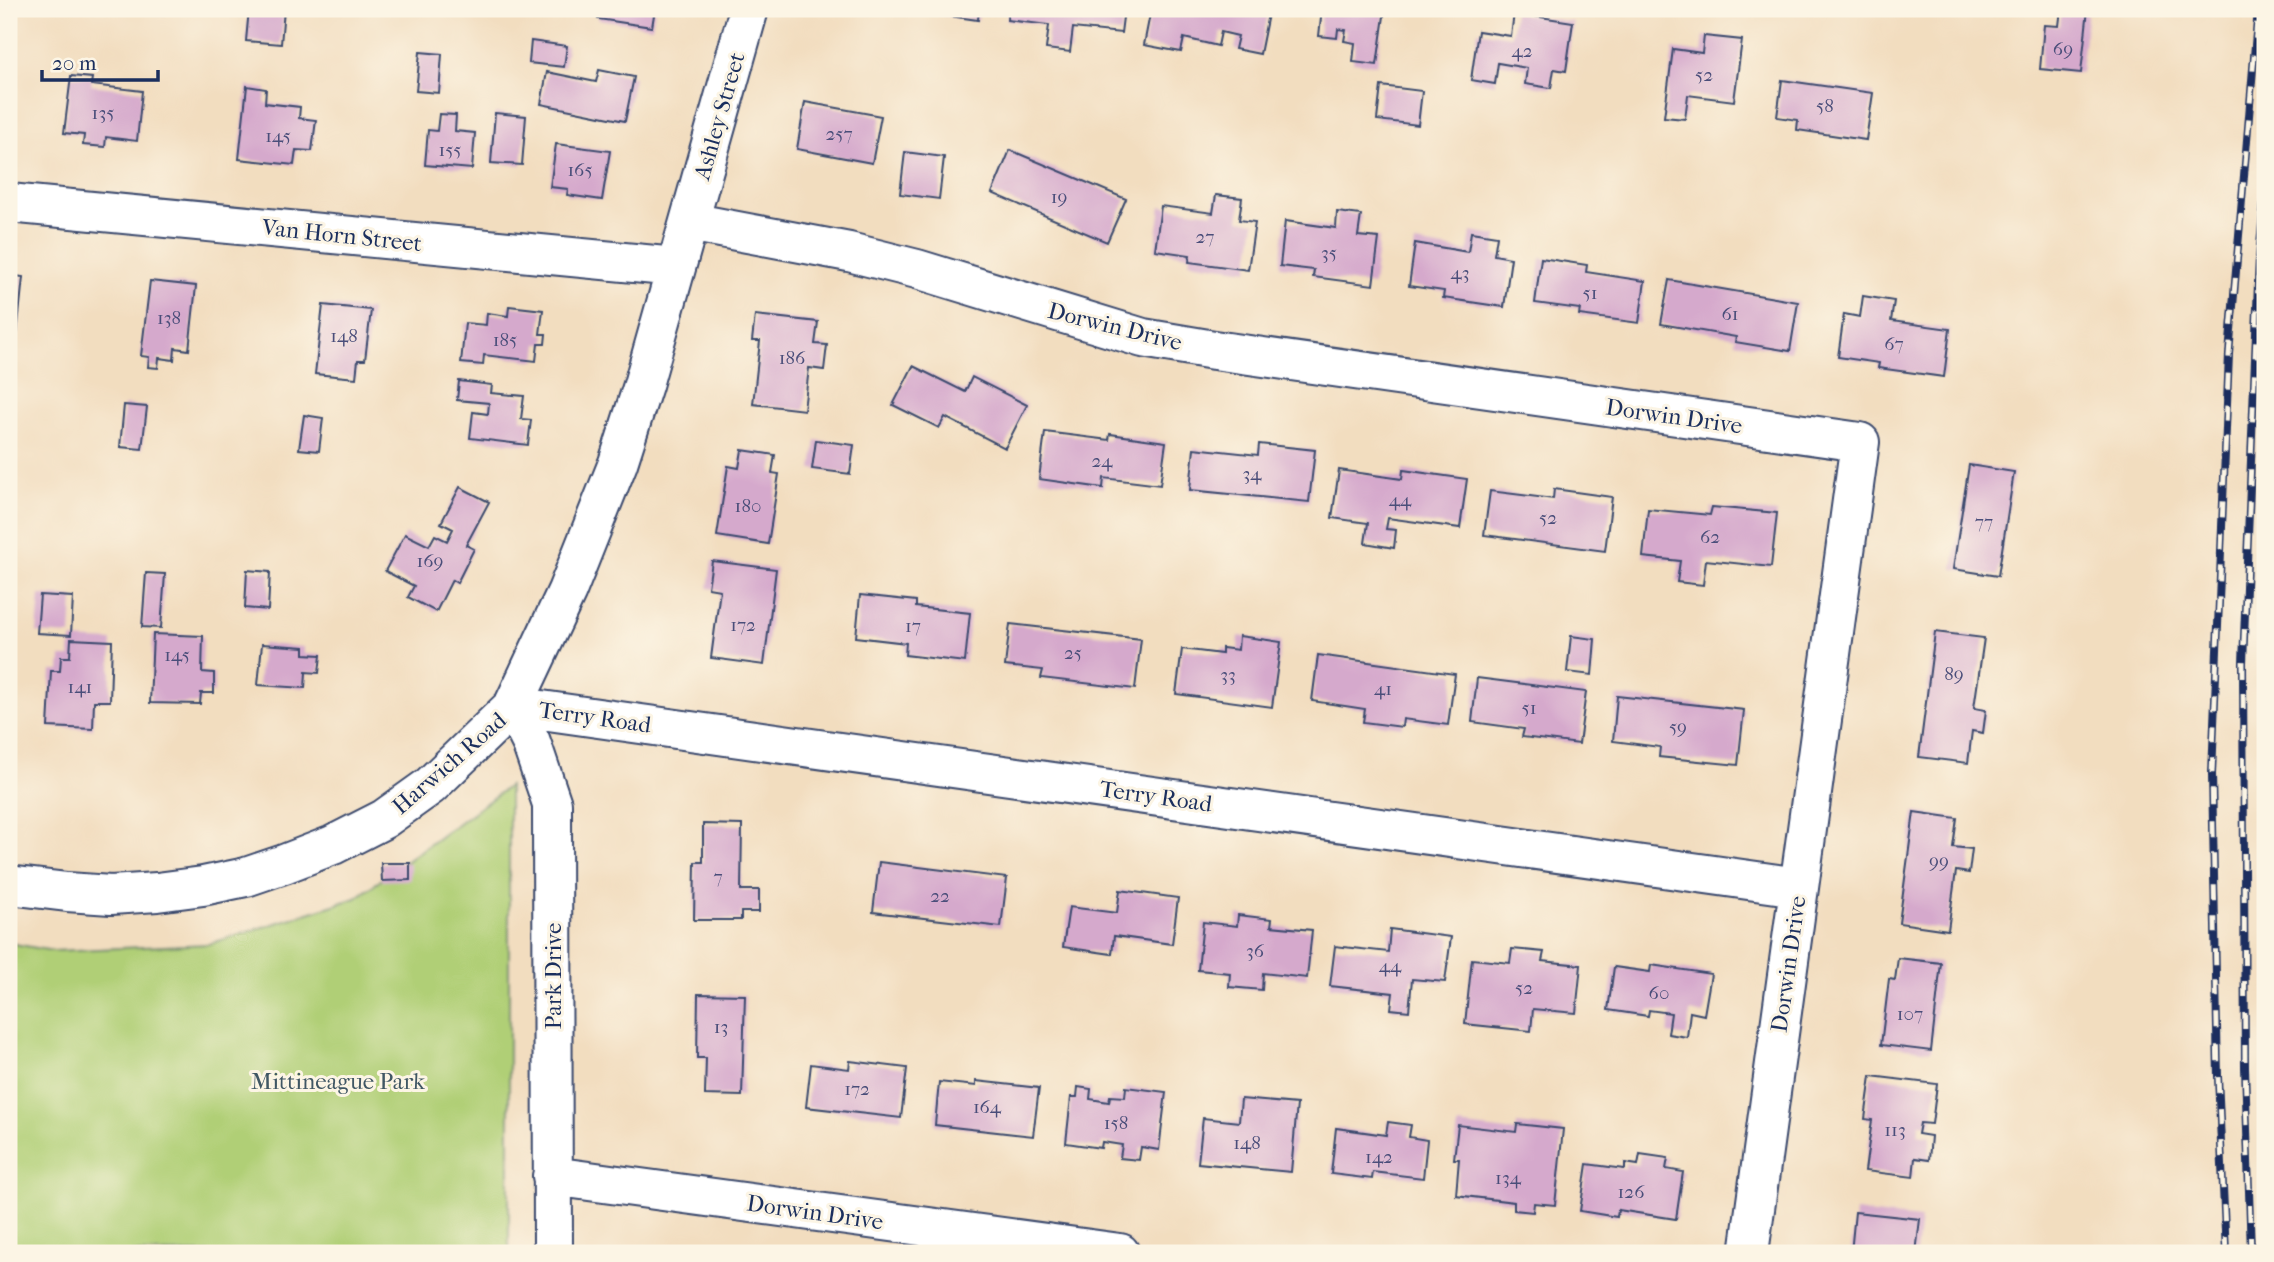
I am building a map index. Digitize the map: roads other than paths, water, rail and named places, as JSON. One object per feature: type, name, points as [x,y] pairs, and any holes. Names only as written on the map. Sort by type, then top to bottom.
[{"type":"street","name":"Ashley Street","points":[[689,222],[749,9]]},
{"type":"street","name":"Van Horn Street","points":[[9,203],[676,267]]},
{"type":"street","name":"Harwich Road","points":[[9,885],[111,895],[157,892],[246,877],[284,864],[333,845],[384,820],[430,786],[513,706],[539,654],[594,527],[643,385],[689,222]]},
{"type":"street","name":"Dorwin Drive","points":[[689,222],[894,263],[1143,338],[1860,442],[1749,1253]]},
{"type":"street","name":"Terry Road","points":[[513,706],[1799,887]]},
{"type":"street","name":"Park Drive","points":[[513,706],[531,742],[552,804],[553,1253]]},
{"type":"street","name":"Dorwin Drive","points":[[552,1176],[1119,1253]]},
{"type":"railway","points":[[2226,1253],[2218,1077],[2212,774],[2229,354],[2258,9]]},
{"type":"railway","points":[[2251,1253],[2245,1067],[2243,663],[2259,258],[2265,188]]},
{"type":"park label","name":"Mittineague Park","points":[[338,1081]]}]
